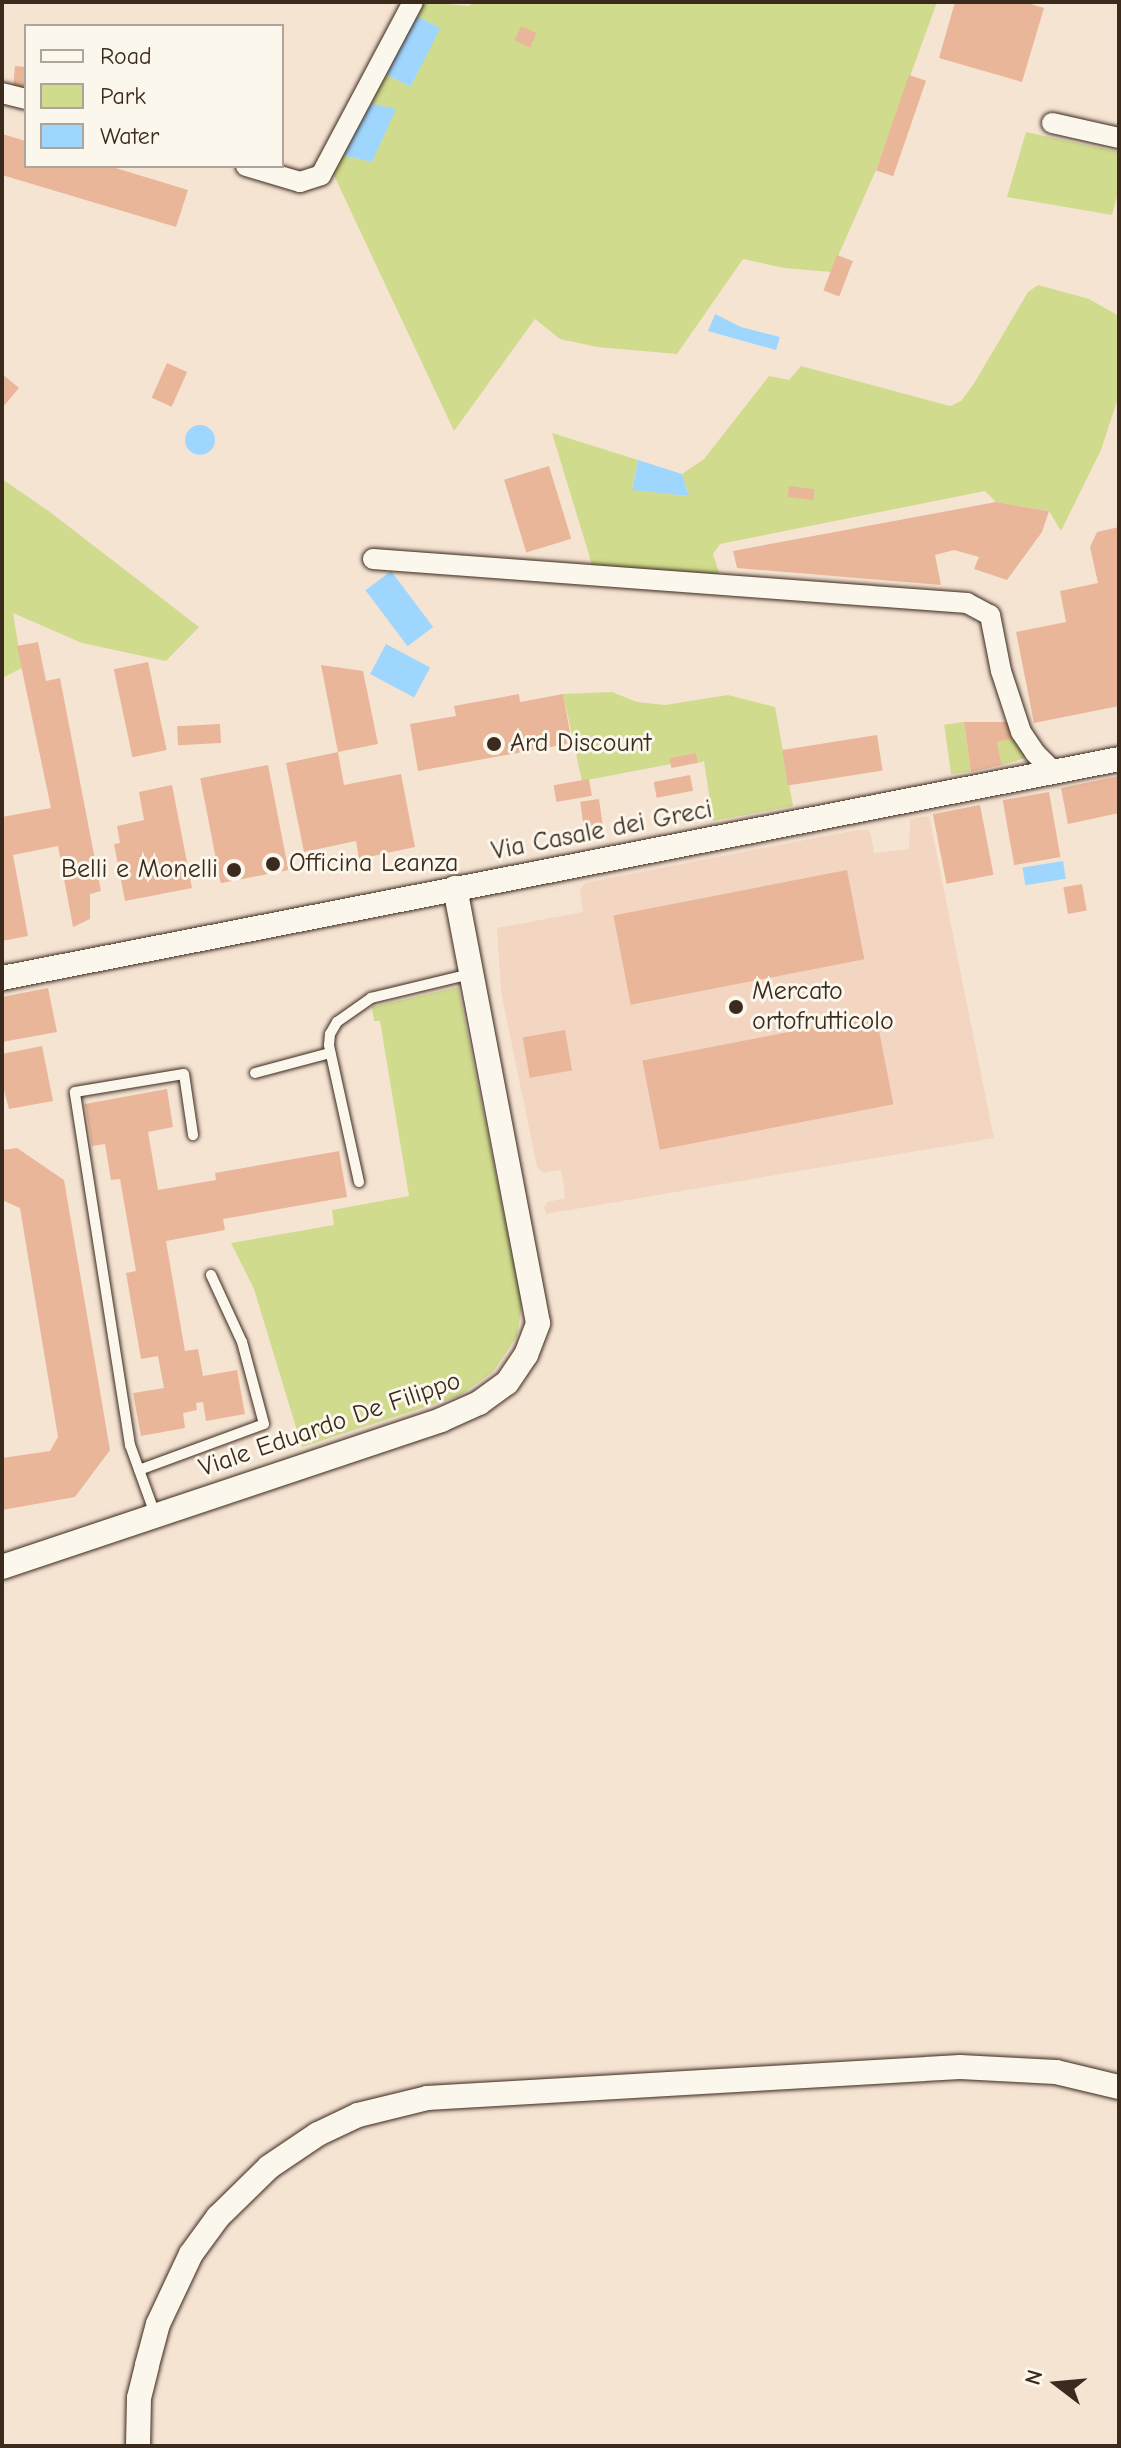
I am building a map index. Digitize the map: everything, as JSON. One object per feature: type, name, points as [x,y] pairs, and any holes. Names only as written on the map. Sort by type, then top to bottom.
[{"type":"street","points":[[253,168],[300,182],[321,175],[413,2]]},
{"type":"street","points":[[2,93],[24,98]]},
{"type":"street","points":[[1052,123],[1119,138]]},
{"type":"street","points":[[373,559],[967,603],[990,615],[1001,671],[1021,732],[1035,753],[1054,772]]},
{"type":"street","name":"Via Casale dei Greci","points":[[2,978],[1119,759]]},
{"type":"street","name":"Viale Eduardo De Filippo","points":[[2,1567],[454,1414],[479,1403],[507,1383],[526,1355],[538,1323],[455,888]]},
{"type":"street","points":[[138,2446],[139,2398],[147,2365],[163,2311],[191,2254],[218,2217],[269,2167],[318,2134],[358,2115],[427,2098],[960,2067],[1056,2072],[1119,2087]]},
{"type":"lane","points":[[359,1182],[330,1053],[330,1034],[337,1022],[354,1006],[371,998],[471,973]]},
{"type":"lane","points":[[255,1073],[330,1053]]},
{"type":"lane","points":[[155,1516],[130,1445],[75,1092],[184,1074],[193,1135]]},
{"type":"lane","points":[[139,1470],[264,1424],[242,1342],[211,1275]]},
{"type":"shaded area","name":"Mercato ortofrutticolo","points":[[929,816],[994,1138],[546,1214],[544,1207],[548,1202],[565,1198],[564,1186],[561,1170],[544,1173],[537,1167],[501,992],[497,928],[583,912],[580,890],[585,883],[857,830],[868,830],[874,853],[909,849],[910,819]]},
{"type":"green space","points":[[424,2],[469,6],[474,2],[937,2],[876,170],[831,272],[784,268],[743,259],[677,354],[597,347],[560,339],[535,319],[454,431],[332,171],[341,155],[373,162],[365,102],[380,71],[409,86],[440,28],[411,13]]},
{"type":"green space","points":[[1026,132],[1119,152],[1119,189],[1112,215],[1007,197]]},
{"type":"green space","points":[[1038,285],[1089,299],[1119,316],[1119,395],[1101,450],[1061,531],[1049,511],[996,502],[985,491],[720,544],[713,554],[720,576],[593,568],[552,433],[638,460],[632,489],[689,496],[682,474],[704,459],[769,376],[789,380],[801,366],[950,406],[961,401],[973,385],[1028,292]]},
{"type":"green space","points":[[2,479],[50,512],[199,627],[166,661],[82,643],[13,613],[22,668],[2,678]]},
{"type":"green space","points":[[612,692],[637,702],[665,705],[728,695],[775,707],[793,806],[713,821],[704,761],[698,763],[696,753],[670,759],[671,764],[582,781],[563,694]]},
{"type":"green space","points":[[964,722],[971,772],[951,774],[944,725]]},
{"type":"green space","points":[[1016,738],[1026,751],[1025,758],[1002,765],[997,742]]},
{"type":"green space","points":[[458,987],[522,1304],[517,1336],[493,1372],[459,1396],[302,1447],[254,1289],[231,1243],[334,1225],[332,1210],[409,1196],[380,1021],[374,1021],[372,1007]]},
{"type":"water","points":[[411,13],[440,28],[410,87],[381,72]]},
{"type":"water","points":[[365,102],[396,109],[372,162],[341,155]]},
{"type":"water","points":[[715,314],[741,327],[780,337],[776,350],[708,331]]},
{"type":"water","points":[[200,425],[211,429],[215,440],[211,451],[200,455],[189,451],[185,440],[189,429]]},
{"type":"water","points":[[638,460],[682,474],[689,496],[632,490]]},
{"type":"water","points":[[391,571],[433,627],[408,646],[365,590]]},
{"type":"water","points":[[386,644],[430,667],[414,697],[370,674]]},
{"type":"water","points":[[1063,861],[1066,879],[1025,885],[1023,867]]},
{"type":"building","points":[[955,2],[1024,2],[1044,8],[1022,82],[939,58]]},
{"type":"building","points":[[521,26],[537,33],[530,48],[514,41]]},
{"type":"building","points":[[15,66],[24,67],[24,90],[13,89]]},
{"type":"building","points":[[909,75],[926,81],[893,176],[876,170]]},
{"type":"building","points":[[2,134],[24,140],[24,168],[116,168],[188,190],[176,227],[2,175]]},
{"type":"building","points":[[837,255],[853,261],[839,297],[823,290]]},
{"type":"building","points":[[167,363],[187,372],[172,407],[152,398]]},
{"type":"building","points":[[2,374],[19,388],[2,408]]},
{"type":"building","points":[[549,466],[571,539],[526,552],[504,480]]},
{"type":"building","points":[[789,486],[815,489],[813,500],[788,497]]},
{"type":"building","points":[[996,502],[1049,511],[1042,532],[1007,580],[974,569],[979,557],[954,550],[935,555],[941,585],[737,568],[733,551]]},
{"type":"building","points":[[1119,527],[1119,706],[1034,723],[1016,632],[1066,622],[1060,591],[1098,583],[1090,547],[1097,532]]},
{"type":"building","points":[[38,642],[46,681],[60,678],[101,891],[90,894],[90,919],[73,927],[58,846],[13,855],[28,936],[2,941],[2,817],[51,808],[17,646]]},
{"type":"building","points":[[148,662],[167,750],[132,757],[114,669]]},
{"type":"building","points":[[321,665],[363,671],[378,744],[338,752]]},
{"type":"building","points":[[519,694],[520,702],[563,694],[572,743],[418,771],[410,724],[456,716],[454,706]]},
{"type":"building","points":[[964,722],[1006,722],[1014,728],[1016,738],[997,742],[1002,765],[971,772]]},
{"type":"building","points":[[220,724],[221,743],[178,745],[177,726]]},
{"type":"building","points":[[877,735],[883,771],[788,786],[782,750]]},
{"type":"building","points":[[338,752],[344,785],[401,774],[415,847],[359,859],[356,841],[304,852],[286,763]]},
{"type":"building","points":[[696,753],[698,763],[671,768],[669,758]]},
{"type":"building","points":[[268,765],[288,870],[221,883],[200,778]]},
{"type":"building","points":[[690,775],[693,791],[657,798],[654,782]]},
{"type":"building","points":[[1119,776],[1119,813],[1068,824],[1061,788]]},
{"type":"building","points":[[589,779],[592,796],[556,802],[554,785]]},
{"type":"building","points":[[172,785],[192,888],[125,901],[114,844],[120,843],[117,826],[144,820],[139,792]]},
{"type":"building","points":[[1049,792],[1060,857],[1014,865],[1003,800]]},
{"type":"building","points":[[599,799],[603,828],[584,830],[580,802]]},
{"type":"building","points":[[980,805],[994,875],[946,884],[933,814]]},
{"type":"building","points":[[847,870],[864,959],[631,1005],[613,915]]},
{"type":"building","points":[[1082,884],[1087,911],[1068,914],[1063,887]]},
{"type":"building","points":[[48,988],[57,1032],[2,1042],[2,997]]},
{"type":"building","points":[[876,1015],[893,1104],[660,1150],[642,1060]]},
{"type":"building","points":[[565,1030],[572,1070],[530,1078],[523,1037]]},
{"type":"building","points":[[42,1046],[53,1101],[9,1109],[2,1083],[2,1054]]},
{"type":"building","points":[[167,1089],[173,1127],[148,1132],[158,1190],[216,1180],[215,1173],[339,1151],[347,1197],[223,1219],[225,1230],[166,1241],[185,1351],[198,1349],[203,1376],[237,1370],[245,1414],[206,1421],[203,1402],[196,1403],[197,1410],[183,1413],[185,1428],[141,1436],[133,1393],[164,1388],[158,1356],[141,1359],[126,1273],[136,1271],[120,1179],[111,1180],[105,1144],[92,1146],[85,1104]]},
{"type":"building","points":[[17,1148],[64,1180],[110,1450],[75,1497],[2,1510],[2,1458],[50,1451],[58,1437],[20,1208],[2,1200],[2,1150]]},
{"type":"place","name":"Ard Discount","points":[[494,744]]},
{"type":"place","name":"Officina Leanza","points":[[273,864]]},
{"type":"place","name":"Belli e Monelli","points":[[234,870]]},
{"type":"place","name":"Mercato ortofrutticolo","points":[[736,1007]]}]
